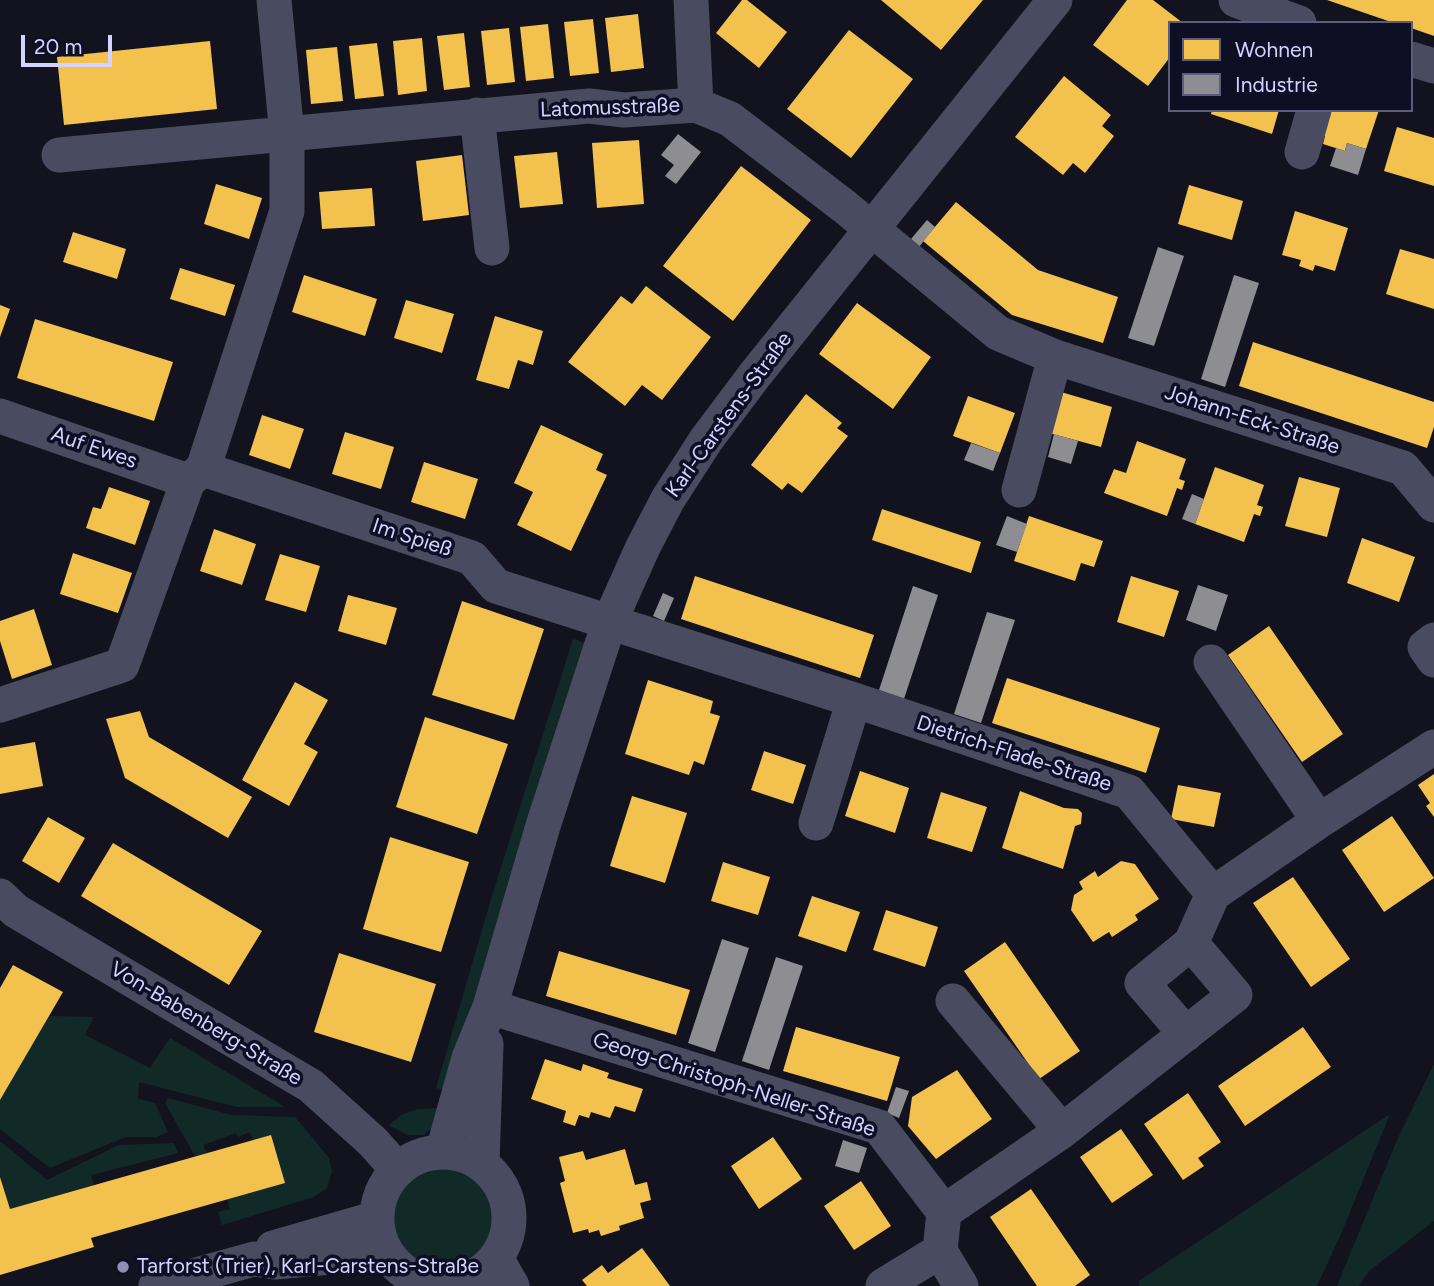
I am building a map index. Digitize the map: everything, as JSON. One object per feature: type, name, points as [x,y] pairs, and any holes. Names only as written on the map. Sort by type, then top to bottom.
[{"type":"street","points":[[0,705],[122,665],[195,475],[287,211],[287,135],[274,0]]},
{"type":"street","points":[[691,0],[696,104]]},
{"type":"street","name":"Karl-Carstens-Straße","points":[[443,1151],[469,1058],[488,1012],[543,825],[609,623],[668,499],[706,440],[754,376],[1055,0]]},
{"type":"street","points":[[1236,0],[1294,21]]},
{"type":"street","points":[[1413,60],[1434,66]]},
{"type":"street","name":"Latomusstraße","points":[[59,155],[589,106],[624,110],[696,104],[730,118],[870,229]]},
{"type":"street","points":[[1302,152],[1313,112]]},
{"type":"street","points":[[477,116],[492,248]]},
{"type":"street","name":"Johann-Eck-Straße","points":[[870,229],[998,333],[1055,357],[1403,468],[1434,505]]},
{"type":"street","points":[[1019,490],[1055,357]]},
{"type":"street","name":"Auf Ewes","points":[[0,416],[195,475]]},
{"type":"street","name":"Im Spieß","points":[[195,475],[472,558],[496,586],[609,623]]},
{"type":"street","name":"Dietrich-Flade-Straße","points":[[609,623],[854,700],[1129,792],[1213,894]]},
{"type":"street","points":[[1434,640],[1425,647],[1434,660]]},
{"type":"street","points":[[1211,662],[1319,821]]},
{"type":"street","points":[[816,823],[854,700]]},
{"type":"street","points":[[1186,1034],[1142,983],[1191,943],[1213,894],[1434,747]]},
{"type":"street","name":"Von-Babenberg-Straße","points":[[0,896],[26,917],[310,1086],[373,1142],[398,1170]]},
{"type":"street","points":[[961,1286],[940,1251],[944,1212],[1062,1131],[1235,995],[1191,943]]},
{"type":"street","points":[[953,1001],[1062,1131]]},
{"type":"street","name":"Karl-Carstens-Straße","points":[[482,1164],[488,1012]]},
{"type":"street","name":"Georg-Christoph-Neller-Straße","points":[[488,1012],[880,1127],[944,1212]]},
{"type":"street","points":[[443,1151],[460,1154],[482,1164],[491,1172],[504,1192],[509,1215],[504,1272],[482,1271],[467,1283],[435,1284],[407,1273],[386,1252],[377,1219],[386,1185],[398,1170],[414,1159],[443,1151]]},
{"type":"street","points":[[156,1286],[254,1259],[274,1247],[377,1219]]},
{"type":"street","points":[[883,1286],[940,1251]]},
{"type":"street","points":[[254,1259],[275,1262],[386,1252]]},
{"type":"green space","points":[[573,639],[585,643],[449,1091],[436,1088],[491,899]]},
{"type":"green space","points":[[49,1016],[94,1017],[85,1035],[150,1068],[170,1038],[285,1107],[237,1107],[139,1082],[138,1099],[155,1103],[168,1132],[157,1137],[126,1137],[50,1168],[0,1129],[0,1100]]},
{"type":"green space","points":[[1434,1064],[1434,1221],[1369,1271],[1359,1286],[1337,1286],[1397,1140]]},
{"type":"green space","points":[[168,1098],[231,1115],[295,1117],[329,1158],[332,1171],[327,1188],[314,1197],[222,1225],[218,1212],[230,1209],[227,1199],[253,1140],[250,1132],[238,1137],[236,1133],[203,1145],[207,1153],[195,1156],[165,1103]]},
{"type":"green space","points":[[438,1108],[431,1129],[423,1135],[407,1135],[389,1125],[401,1115],[417,1109]]},
{"type":"green space","points":[[1390,1114],[1317,1286],[1139,1286],[1139,1281]]},
{"type":"green space","points":[[0,1141],[47,1180],[119,1145],[174,1143],[178,1153],[91,1175],[94,1185],[10,1209],[0,1174]]},
{"type":"green space","points":[[445,1167],[464,1171],[481,1182],[492,1199],[496,1218],[492,1237],[481,1254],[464,1265],[445,1269],[426,1265],[409,1254],[398,1237],[394,1218],[398,1199],[409,1182],[426,1171]]},
{"type":"building: Wohnen","points":[[742,0],[747,0],[787,32],[759,68],[716,33]]},
{"type":"building: Wohnen","points":[[881,0],[983,0],[941,50]]},
{"type":"building: Wohnen","points":[[1127,0],[1153,0],[1180,21],[1168,21],[1168,60],[1148,86],[1093,45]]},
{"type":"building: Wohnen","points":[[1327,0],[1434,0],[1434,36],[1413,29],[1413,21],[1388,21]]},
{"type":"building: Wohnen","points":[[638,14],[644,68],[611,72],[605,18]]},
{"type":"building: Wohnen","points":[[593,19],[599,73],[570,76],[564,22]]},
{"type":"building: Wohnen","points":[[548,24],[554,78],[526,81],[520,27]]},
{"type":"building: Wohnen","points":[[509,28],[515,82],[487,85],[481,31]]},
{"type":"building: Wohnen","points":[[849,30],[913,79],[851,158],[787,109]]},
{"type":"building: Wohnen","points":[[464,33],[470,87],[444,90],[437,36]]},
{"type":"building: Wohnen","points":[[422,38],[427,91],[398,95],[393,41]]},
{"type":"building: Wohnen","points":[[210,41],[217,109],[64,125],[57,57]]},
{"type":"building: Wohnen","points":[[377,43],[384,96],[355,99],[349,46]]},
{"type":"building: Wohnen","points":[[337,47],[343,101],[311,104],[306,50]]},
{"type":"building: Wohnen","points":[[1064,76],[1111,115],[1102,126],[1114,136],[1085,173],[1073,163],[1063,175],[1015,137]]},
{"type":"building: Wohnen","points":[[1212,112],[1278,112],[1272,134]]},
{"type":"building: Wohnen","points":[[1318,112],[1378,112],[1366,149],[1347,143],[1345,151],[1323,144],[1325,136],[1312,132]]},
{"type":"building: Wohnen","points":[[1397,127],[1434,138],[1434,186],[1384,171]]},
{"type":"building: Wohnen","points":[[639,140],[644,204],[597,208],[592,143]]},
{"type":"building: Wohnen","points":[[557,152],[563,204],[520,208],[514,156]]},
{"type":"building: Wohnen","points":[[462,155],[469,215],[423,221],[416,161]]},
{"type":"building: Wohnen","points":[[741,166],[811,220],[733,321],[663,266]]},
{"type":"building: Wohnen","points":[[216,184],[262,198],[249,239],[204,224]]},
{"type":"building: Wohnen","points":[[1189,185],[1243,201],[1232,240],[1178,224]]},
{"type":"building: Wohnen","points":[[372,188],[375,226],[322,229],[319,192]]},
{"type":"building: Wohnen","points":[[956,202],[1038,270],[1118,297],[1103,343],[1012,315],[923,241]]},
{"type":"building: Wohnen","points":[[1295,211],[1348,228],[1335,271],[1315,265],[1313,271],[1299,266],[1301,260],[1282,255]]},
{"type":"building: Wohnen","points":[[73,232],[126,249],[117,279],[63,262]]},
{"type":"building: Wohnen","points":[[1400,249],[1434,259],[1434,309],[1386,294]]},
{"type":"building: Wohnen","points":[[180,268],[235,285],[225,316],[170,299]]},
{"type":"building: Wohnen","points":[[304,275],[377,299],[365,336],[292,312]]},
{"type":"building: Wohnen","points":[[646,286],[711,337],[662,400],[642,385],[625,406],[568,362],[621,296],[632,304]]},
{"type":"building: Wohnen","points":[[406,300],[454,314],[442,353],[394,338]]},
{"type":"building: Wohnen","points":[[857,303],[931,357],[893,409],[819,354]]},
{"type":"building: Wohnen","points":[[0,305],[10,309],[0,337]]},
{"type":"building: Wohnen","points":[[495,316],[543,331],[533,365],[518,360],[509,389],[476,380]]},
{"type":"building: Wohnen","points":[[35,319],[173,362],[154,421],[17,378]]},
{"type":"building: Wohnen","points":[[1253,342],[1434,402],[1434,427],[1427,448],[1239,386]]},
{"type":"building: Wohnen","points":[[1061,392],[1112,407],[1101,447],[1049,433]]},
{"type":"building: Wohnen","points":[[806,394],[842,423],[837,428],[848,436],[802,493],[788,483],[782,490],[751,465]]},
{"type":"building: Wohnen","points":[[968,396],[1015,413],[1000,453],[953,436]]},
{"type":"building: Wohnen","points":[[262,415],[304,429],[290,469],[249,455]]},
{"type":"building: Wohnen","points":[[541,425],[603,454],[596,470],[607,475],[571,551],[517,525],[533,492],[514,483]]},
{"type":"building: Wohnen","points":[[345,432],[394,447],[381,489],[332,474]]},
{"type":"building: Wohnen","points":[[1137,441],[1186,459],[1179,479],[1185,481],[1182,490],[1177,488],[1167,516],[1104,493],[1114,469],[1126,473]]},
{"type":"building: Wohnen","points":[[424,462],[478,479],[465,519],[411,502]]},
{"type":"building: Wohnen","points":[[1215,467],[1264,485],[1257,505],[1263,507],[1260,516],[1254,514],[1244,542],[1195,524]]},
{"type":"building: Wohnen","points":[[1299,477],[1340,488],[1327,537],[1285,526]]},
{"type":"building: Wohnen","points":[[109,487],[150,501],[135,545],[86,528],[93,507],[101,509]]},
{"type":"building: Wohnen","points":[[882,509],[981,542],[971,573],[872,540]]},
{"type":"building: Wohnen","points":[[1029,516],[1103,541],[1094,567],[1081,563],[1075,581],[1014,561]]},
{"type":"building: Wohnen","points":[[214,529],[256,544],[242,585],[200,571]]},
{"type":"building: Wohnen","points":[[1362,538],[1415,557],[1399,602],[1347,583]]},
{"type":"building: Wohnen","points":[[73,553],[132,573],[118,613],[60,594]]},
{"type":"building: Wohnen","points":[[280,554],[320,566],[306,612],[265,600]]},
{"type":"building: Wohnen","points":[[695,576],[874,635],[860,678],[681,619]]},
{"type":"building: Wohnen","points":[[1131,576],[1179,591],[1164,637],[1117,622]]},
{"type":"building: Wohnen","points":[[348,595],[397,608],[386,645],[338,631]]},
{"type":"building: Wohnen","points":[[462,601],[544,629],[514,720],[432,695]]},
{"type":"building: Wohnen","points":[[34,609],[52,665],[12,679],[0,641],[0,621]]},
{"type":"building: Wohnen","points":[[1269,626],[1343,734],[1302,762],[1228,655]]},
{"type":"building: Wohnen","points":[[1007,678],[1160,728],[1146,773],[992,723]]},
{"type":"building: Wohnen","points":[[648,680],[713,701],[710,713],[720,716],[704,765],[694,761],[689,775],[625,754]]},
{"type":"building: Wohnen","points":[[295,682],[328,700],[304,744],[318,752],[289,806],[242,780]]},
{"type":"building: Wohnen","points":[[140,711],[149,737],[252,797],[228,838],[125,778],[106,719]]},
{"type":"building: Wohnen","points":[[425,717],[508,744],[477,834],[396,807]]},
{"type":"building: Wohnen","points":[[35,742],[43,786],[0,794],[0,748]]},
{"type":"building: Wohnen","points":[[764,751],[806,765],[793,804],[751,790]]},
{"type":"building: Wohnen","points":[[860,771],[909,788],[895,833],[845,816]]},
{"type":"building: Wohnen","points":[[1434,774],[1434,817],[1426,806],[1430,803],[1418,785]]},
{"type":"building: Wohnen","points":[[1178,785],[1221,793],[1214,827],[1171,819]]},
{"type":"building: Wohnen","points":[[1020,791],[1064,808],[1078,809],[1082,813],[1081,824],[1075,826],[1063,869],[1002,848]]},
{"type":"building: Wohnen","points":[[941,792],[987,807],[972,852],[927,838]]},
{"type":"building: Wohnen","points":[[632,796],[687,813],[665,883],[610,866]]},
{"type":"building: Wohnen","points":[[1392,816],[1434,878],[1384,912],[1342,850]]},
{"type":"building: Wohnen","points":[[48,817],[85,838],[59,883],[22,861]]},
{"type":"building: Wohnen","points":[[390,837],[469,862],[441,952],[363,929]]},
{"type":"building: Wohnen","points":[[113,843],[262,931],[229,985],[81,896]]},
{"type":"building: Wohnen","points":[[1121,861],[1135,864],[1159,899],[1135,915],[1138,920],[1112,937],[1109,932],[1093,942],[1071,910],[1074,895],[1083,889],[1079,882],[1095,871],[1098,877]]},
{"type":"building: Wohnen","points":[[723,862],[770,877],[758,915],[711,901]]},
{"type":"building: Wohnen","points":[[1293,877],[1350,959],[1311,987],[1253,903]]},
{"type":"building: Wohnen","points":[[812,896],[860,912],[846,952],[798,936]]},
{"type":"building: Wohnen","points":[[886,910],[938,927],[925,967],[873,950]]},
{"type":"building: Wohnen","points":[[1005,942],[1080,1051],[1039,1079],[964,971]]},
{"type":"building: Wohnen","points":[[559,951],[690,990],[676,1035],[546,996]]},
{"type":"building: Wohnen","points":[[339,953],[436,984],[411,1062],[314,1032]]},
{"type":"building: Wohnen","points":[[13,965],[63,992],[0,1100],[0,988]]},
{"type":"building: Wohnen","points":[[796,1027],[900,1057],[887,1101],[783,1071]]},
{"type":"building: Wohnen","points":[[1303,1027],[1331,1067],[1245,1126],[1218,1086]]},
{"type":"building: Wohnen","points":[[545,1059],[581,1071],[583,1064],[609,1073],[607,1078],[643,1089],[635,1112],[615,1106],[610,1118],[591,1112],[589,1118],[579,1115],[575,1126],[563,1122],[566,1111],[531,1099]]},
{"type":"building: Wohnen","points":[[957,1070],[992,1119],[936,1159],[908,1126],[912,1097]]},
{"type":"building: Wohnen","points":[[1188,1093],[1221,1142],[1198,1158],[1204,1166],[1183,1180],[1144,1124]]},
{"type":"building: Wohnen","points":[[1121,1129],[1153,1175],[1112,1203],[1080,1157]]},
{"type":"building: Wohnen","points":[[271,1135],[285,1183],[91,1238],[94,1247],[0,1275],[0,1177],[10,1209]]},
{"type":"building: Wohnen","points":[[773,1137],[802,1179],[759,1209],[731,1166]]},
{"type":"building: Wohnen","points":[[625,1149],[635,1185],[647,1182],[651,1200],[640,1203],[644,1218],[619,1226],[620,1230],[601,1236],[599,1230],[589,1233],[588,1229],[573,1233],[560,1183],[565,1181],[559,1157],[583,1151],[586,1160]]},
{"type":"building: Wohnen","points":[[861,1181],[891,1226],[854,1250],[824,1206]]},
{"type":"building: Wohnen","points":[[1031,1189],[1090,1275],[1075,1286],[1037,1286],[990,1217]]},
{"type":"building: Wohnen","points":[[642,1248],[670,1286],[587,1286],[582,1280],[602,1265],[608,1273]]},
{"type":"building: Industrie","points":[[678,134],[701,152],[676,184],[665,176],[674,165],[661,155]]},
{"type":"building: Industrie","points":[[1347,143],[1366,149],[1358,175],[1330,166],[1336,148],[1345,151]]},
{"type":"building: Industrie","points":[[927,220],[935,227],[919,247],[911,239]]},
{"type":"building: Industrie","points":[[1158,247],[1184,256],[1154,346],[1128,338]]},
{"type":"building: Industrie","points":[[1234,275],[1259,283],[1225,387],[1201,379]]},
{"type":"building: Industrie","points":[[1054,434],[1078,441],[1071,464],[1048,457]]},
{"type":"building: Industrie","points":[[971,443],[1000,453],[993,471],[964,460]]},
{"type":"building: Industrie","points":[[1192,494],[1204,499],[1195,524],[1182,519]]},
{"type":"building: Industrie","points":[[1007,516],[1027,524],[1017,552],[996,545]]},
{"type":"building: Industrie","points":[[1198,585],[1228,595],[1216,631],[1186,620]]},
{"type":"building: Industrie","points":[[913,586],[938,595],[904,699],[879,690]]},
{"type":"building: Industrie","points":[[663,593],[674,598],[664,621],[653,616]]},
{"type":"building: Industrie","points":[[987,612],[1015,620],[981,723],[954,714]]},
{"type":"building: Industrie","points":[[722,939],[749,948],[715,1052],[688,1043]]},
{"type":"building: Industrie","points":[[776,957],[803,966],[769,1070],[742,1061]]},
{"type":"building: Industrie","points":[[896,1087],[909,1091],[899,1118],[887,1113]]},
{"type":"building: Industrie","points":[[843,1140],[867,1148],[859,1173],[835,1166]]},
{"type":"place","name":"Tarforst (Trier), Karl-Carstens-Straße","points":[[123,1267]]}]
